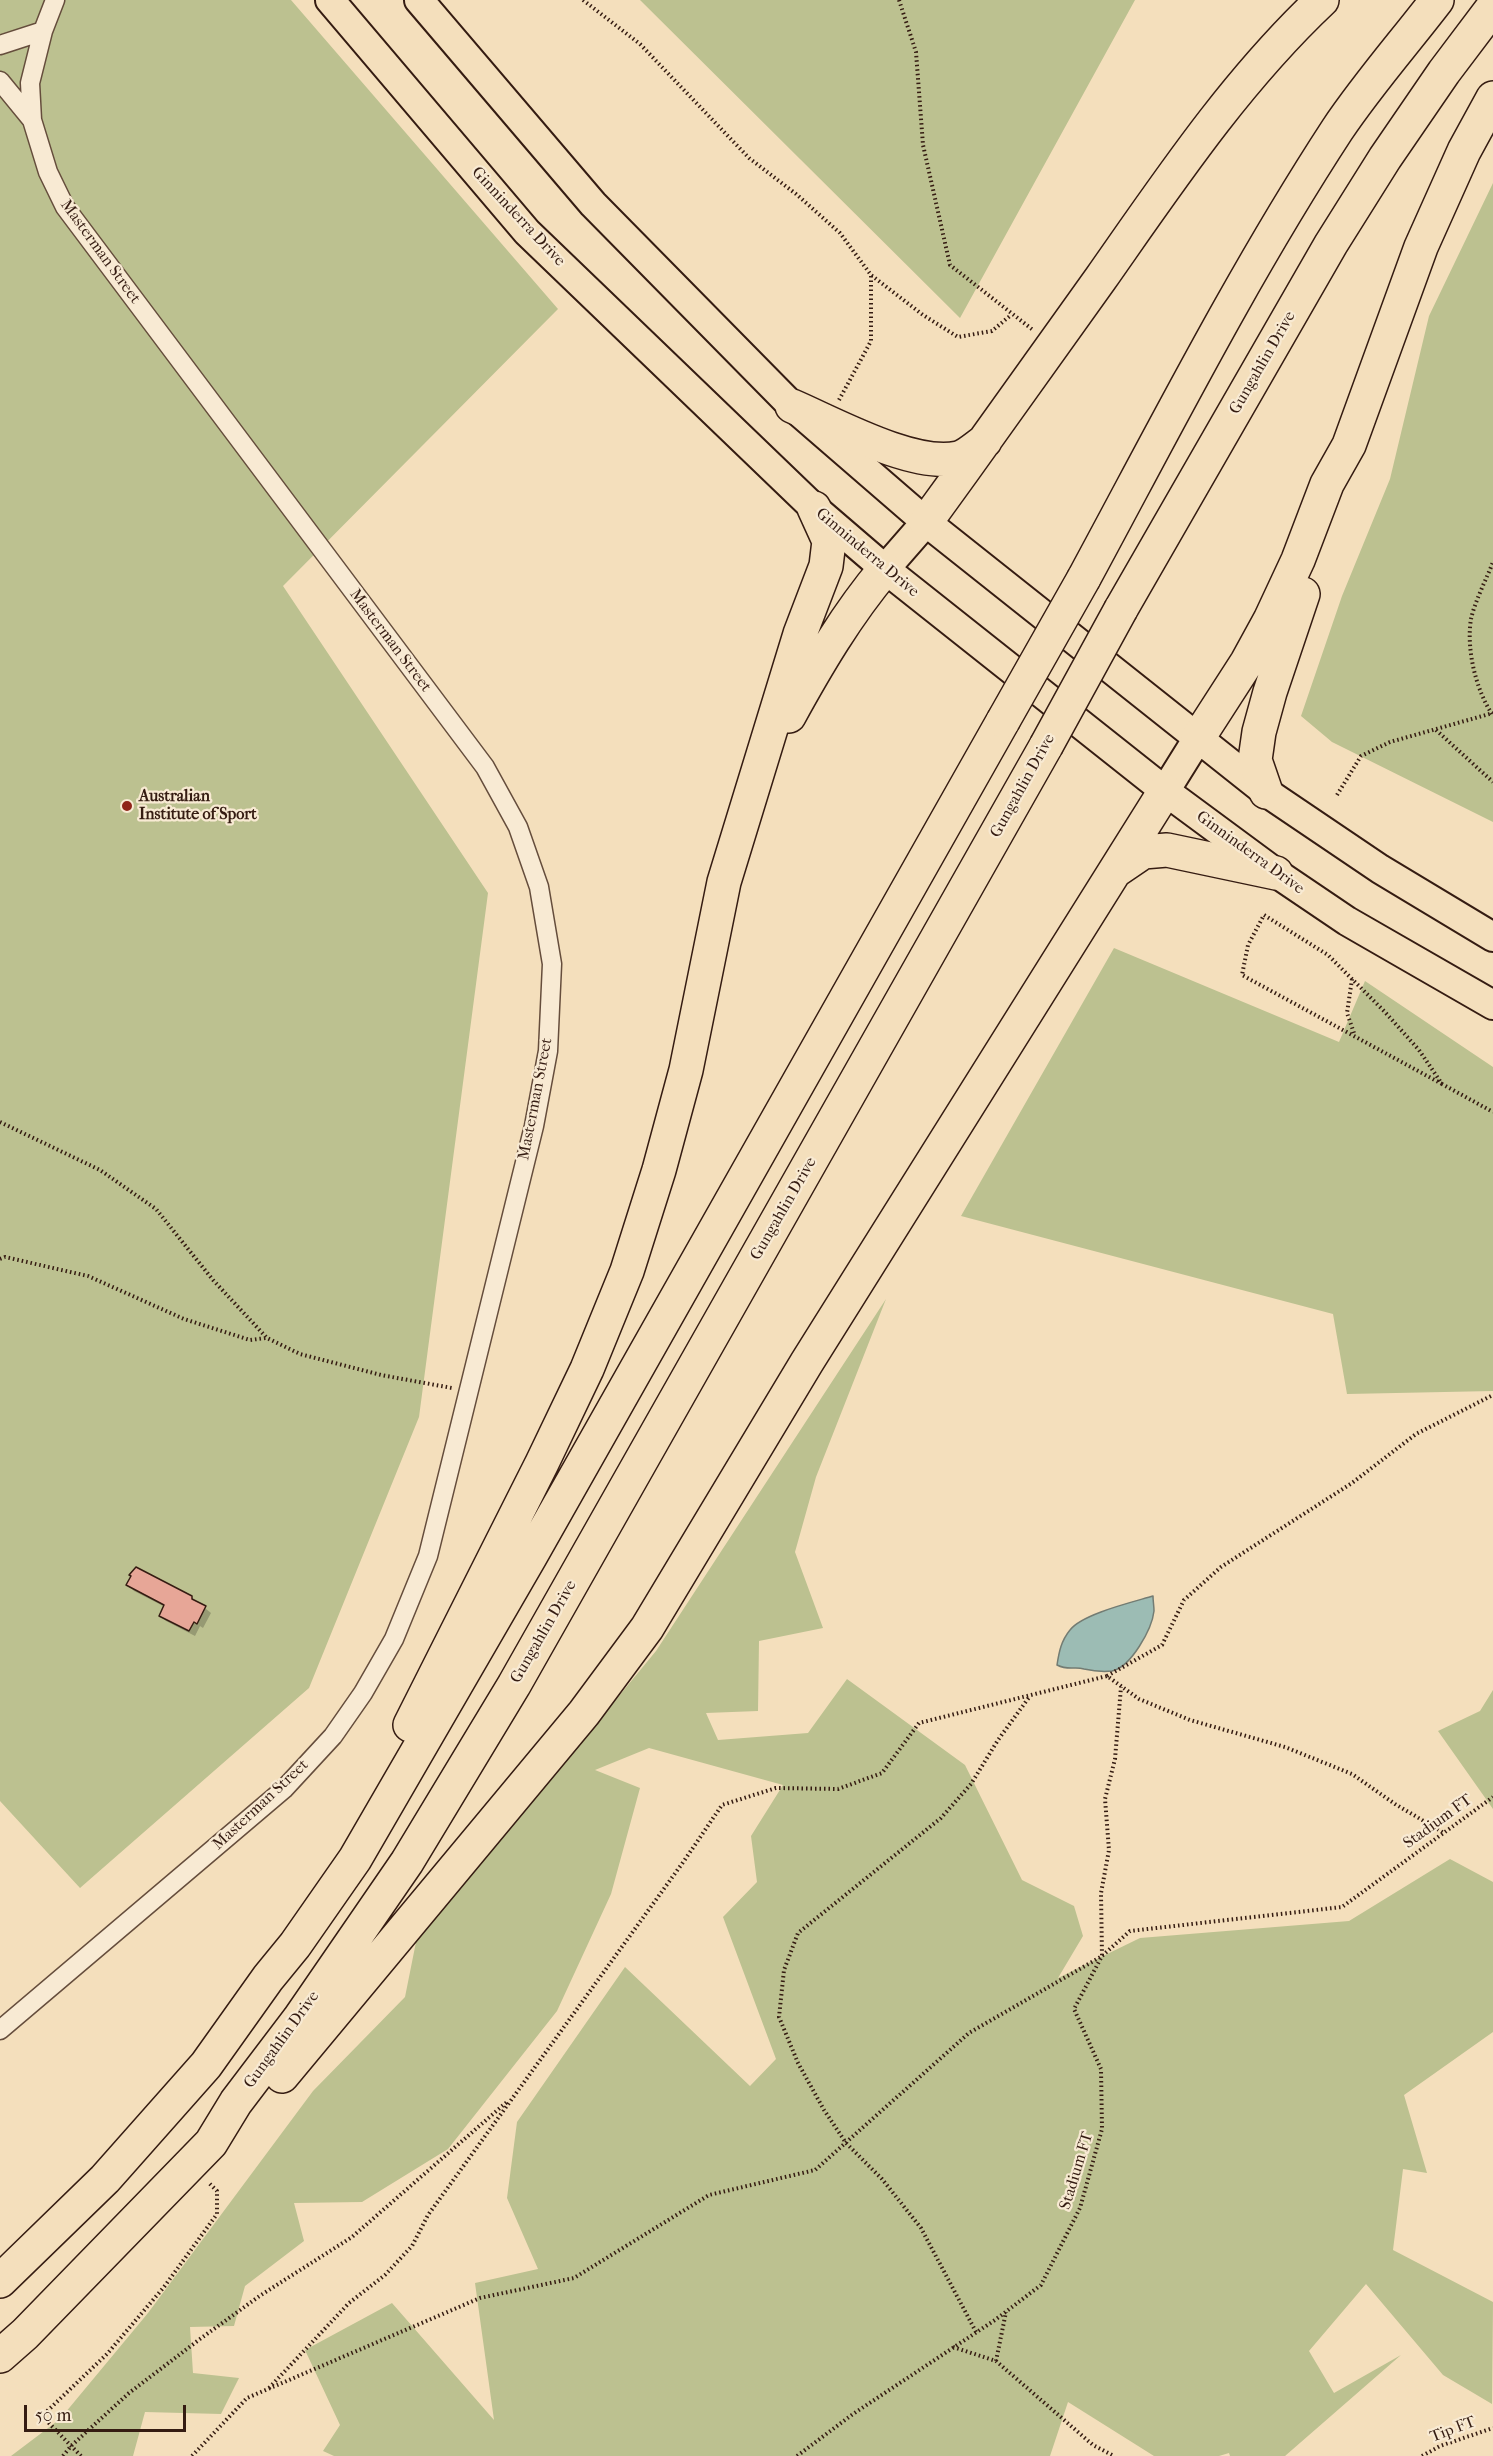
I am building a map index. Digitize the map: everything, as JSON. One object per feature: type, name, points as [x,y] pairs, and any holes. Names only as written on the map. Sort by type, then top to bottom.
[{"type":"highway","points":[[926,522],[1168,181],[1231,98],[1298,22],[1322,0]]},
{"type":"highway","points":[[0,2281],[105,2179],[206,2065],[268,1978],[296,1945],[356,1859],[419,1753],[1084,578],[1232,305],[1284,215],[1339,128],[1437,0]]},
{"type":"highway","name":"Gungahlin Drive","points":[[0,2356],[25,2334],[201,2154],[236,2102],[299,2019],[407,1862],[463,1773],[1331,244],[1404,129],[1493,7]]},
{"type":"highway","points":[[1198,738],[1247,662],[1298,560],[1327,484],[1349,445],[1421,247],[1464,151],[1493,98]]},
{"type":"highway","points":[[792,406],[877,445],[934,458],[959,458],[985,441]]},
{"type":"highway","points":[[1266,792],[1255,760],[1259,732],[1294,615],[1343,496],[1349,445]]},
{"type":"highway","points":[[268,1978],[314,1890],[400,1745],[495,1559],[587,1369],[627,1271],[659,1170],[686,1070],[724,882],[800,634],[826,566],[830,541],[814,508]]},
{"type":"highway","points":[[758,770],[820,660],[870,586],[885,569]]},
{"type":"highway","points":[[201,2154],[250,2114],[317,2035],[584,1713],[647,1628],[807,1362],[1164,791]]},
{"type":"highway","points":[[1114,871],[1143,852],[1167,850],[1276,873]]},
{"type":"main road","name":"Ginninderra Drive","points":[[330,0],[527,232],[814,508],[885,569],[1164,791],[1276,873],[1347,921],[1493,1005]]},
{"type":"main road","points":[[418,0],[593,204],[792,406],[926,522],[1266,792],[1380,869],[1493,937]]},
{"type":"main road","points":[[885,569],[926,522]]},
{"type":"main road","points":[[1164,791],[1198,738]]},
{"type":"street","points":[[32,120],[30,83],[43,30],[55,0]]},
{"type":"street","points":[[0,45],[43,30]]},
{"type":"street","name":"Masterman Street","points":[[0,81],[32,120],[48,172],[65,207],[485,767],[518,827],[539,887],[552,964],[549,1051],[534,1126],[428,1556],[394,1640],[363,1693],[333,1736],[284,1789],[0,2030]]},
{"type":"path","points":[[582,0],[640,44],[749,158],[796,194],[840,233],[871,275],[923,315],[958,337],[992,331],[1011,315]]},
{"type":"path","points":[[899,0],[916,52],[923,145],[950,265],[1011,315],[1053,344]]},
{"type":"path","points":[[830,423],[842,390],[871,340],[871,275]]},
{"type":"path","points":[[1337,795],[1361,756],[1390,742],[1492,714],[1479,690],[1472,657],[1472,619],[1493,562]]},
{"type":"path","points":[[1436,730],[1493,782]]},
{"type":"path","points":[[1442,1084],[1419,1050],[1328,955],[1264,915],[1248,945],[1242,975],[1493,1112]]},
{"type":"path","points":[[1352,980],[1347,1013],[1355,1037]]},
{"type":"path","points":[[0,1122],[100,1170],[156,1209],[213,1280],[267,1338],[300,1354],[381,1375],[467,1391]]},
{"type":"path","points":[[0,1259],[5,1257],[88,1276],[184,1319],[250,1340],[267,1338]]},
{"type":"path","points":[[269,2388],[349,2303],[385,2275],[412,2246],[428,2215],[722,1805],[776,1788],[838,1790],[882,1773],[919,1723],[1107,1676],[1162,1645],[1184,1600],[1221,1568],[1377,1467],[1416,1434],[1493,1395]]},
{"type":"path","points":[[1107,1676],[1139,1699],[1190,1720],[1285,1747],[1352,1774],[1395,1804],[1444,1833]]},
{"type":"path","points":[[192,2456],[247,2398],[480,2298],[574,2278],[709,2195],[815,2170],[969,2033],[1102,1956],[1101,1893],[1109,1850],[1105,1799],[1115,1759],[1121,1686]]},
{"type":"path","points":[[976,2332],[921,2228],[882,2179],[846,2143],[824,2110],[798,2063],[779,2017],[784,1970],[798,1933],[941,1818],[970,1784],[1030,1696]]},
{"type":"path","name":"Stadium FT","points":[[797,2456],[853,2414],[976,2332],[1041,2285],[1080,2208],[1102,2129],[1101,2069],[1074,2009],[1102,1956],[1130,1931],[1342,1907],[1493,1797]]},
{"type":"path","points":[[63,2456],[70,2446],[129,2393],[200,2339],[261,2295],[352,2237],[513,2097]]},
{"type":"path","points":[[81,2456],[42,2416],[107,2354],[164,2287],[217,2214],[217,2191],[201,2154]]},
{"type":"path","points":[[996,2361],[1006,2311]]},
{"type":"path","points":[[953,2347],[996,2361],[1093,2445],[1114,2456]]},
{"type":"path","name":"Tip FT","points":[[1422,2456],[1440,2446],[1493,2428]]},
{"type":"green space","points":[[0,0],[291,0],[558,309],[283,586],[488,893],[419,1417],[309,1688],[80,1888],[0,1801]]},
{"type":"green space","points":[[640,0],[1135,0],[960,318]]},
{"type":"green space","points":[[1493,183],[1493,822],[1332,742],[1301,716],[1342,596],[1390,479],[1429,316]]},
{"type":"green space","points":[[1114,948],[1339,1042],[1365,981],[1493,1067],[1493,1391],[1347,1394],[1333,1314],[961,1216]]},
{"type":"green space","points":[[886,1299],[816,1477],[795,1552],[823,1628],[759,1641],[758,1711],[706,1713],[718,1740],[808,1733],[847,1679],[965,1765],[1022,1880],[1074,1906],[1083,1936],[1058,1978],[1140,1938],[1349,1921],[1450,1859],[1493,1882],[1493,2032],[1404,2095],[1427,2173],[1403,2169],[1393,2250],[1493,2302],[1492,2404],[1443,2375],[1366,2284],[1309,2351],[1334,2393],[1401,2355],[1285,2456],[1230,2456],[1229,2453],[1219,2456],[1154,2456],[1068,2402],[1050,2456],[334,2456],[323,2451],[340,2425],[305,2350],[392,2303],[494,2420],[475,2283],[538,2269],[507,2198],[517,2122],[625,1967],[750,2086],[776,2059],[723,1917],[757,1882],[751,1836],[783,1785],[649,1748],[595,1770],[640,1788],[611,1894],[557,2011],[448,2149],[362,2202],[294,2203],[304,2241],[245,2286],[234,2326],[190,2327],[193,2373],[239,2378],[221,2414],[145,2412],[133,2456],[11,2456],[60,2419],[148,2313],[313,2091],[405,1997],[416,1942],[656,1651]]},
{"type":"green space","points":[[1493,1690],[1493,1809],[1438,1731],[1480,1711]]},
{"type":"water","points":[[1153,1596],[1154,1611],[1145,1637],[1133,1655],[1119,1668],[1102,1671],[1065,1668],[1057,1665],[1062,1642],[1076,1624],[1109,1609]]},
{"type":"building","points":[[136,1567],[192,1596],[192,1599],[206,1606],[197,1624],[194,1622],[189,1631],[159,1616],[164,1605],[126,1585],[131,1576],[129,1575]]},
{"type":"place","name":"Australian Institute of Sport","points":[[127,806]]}]
